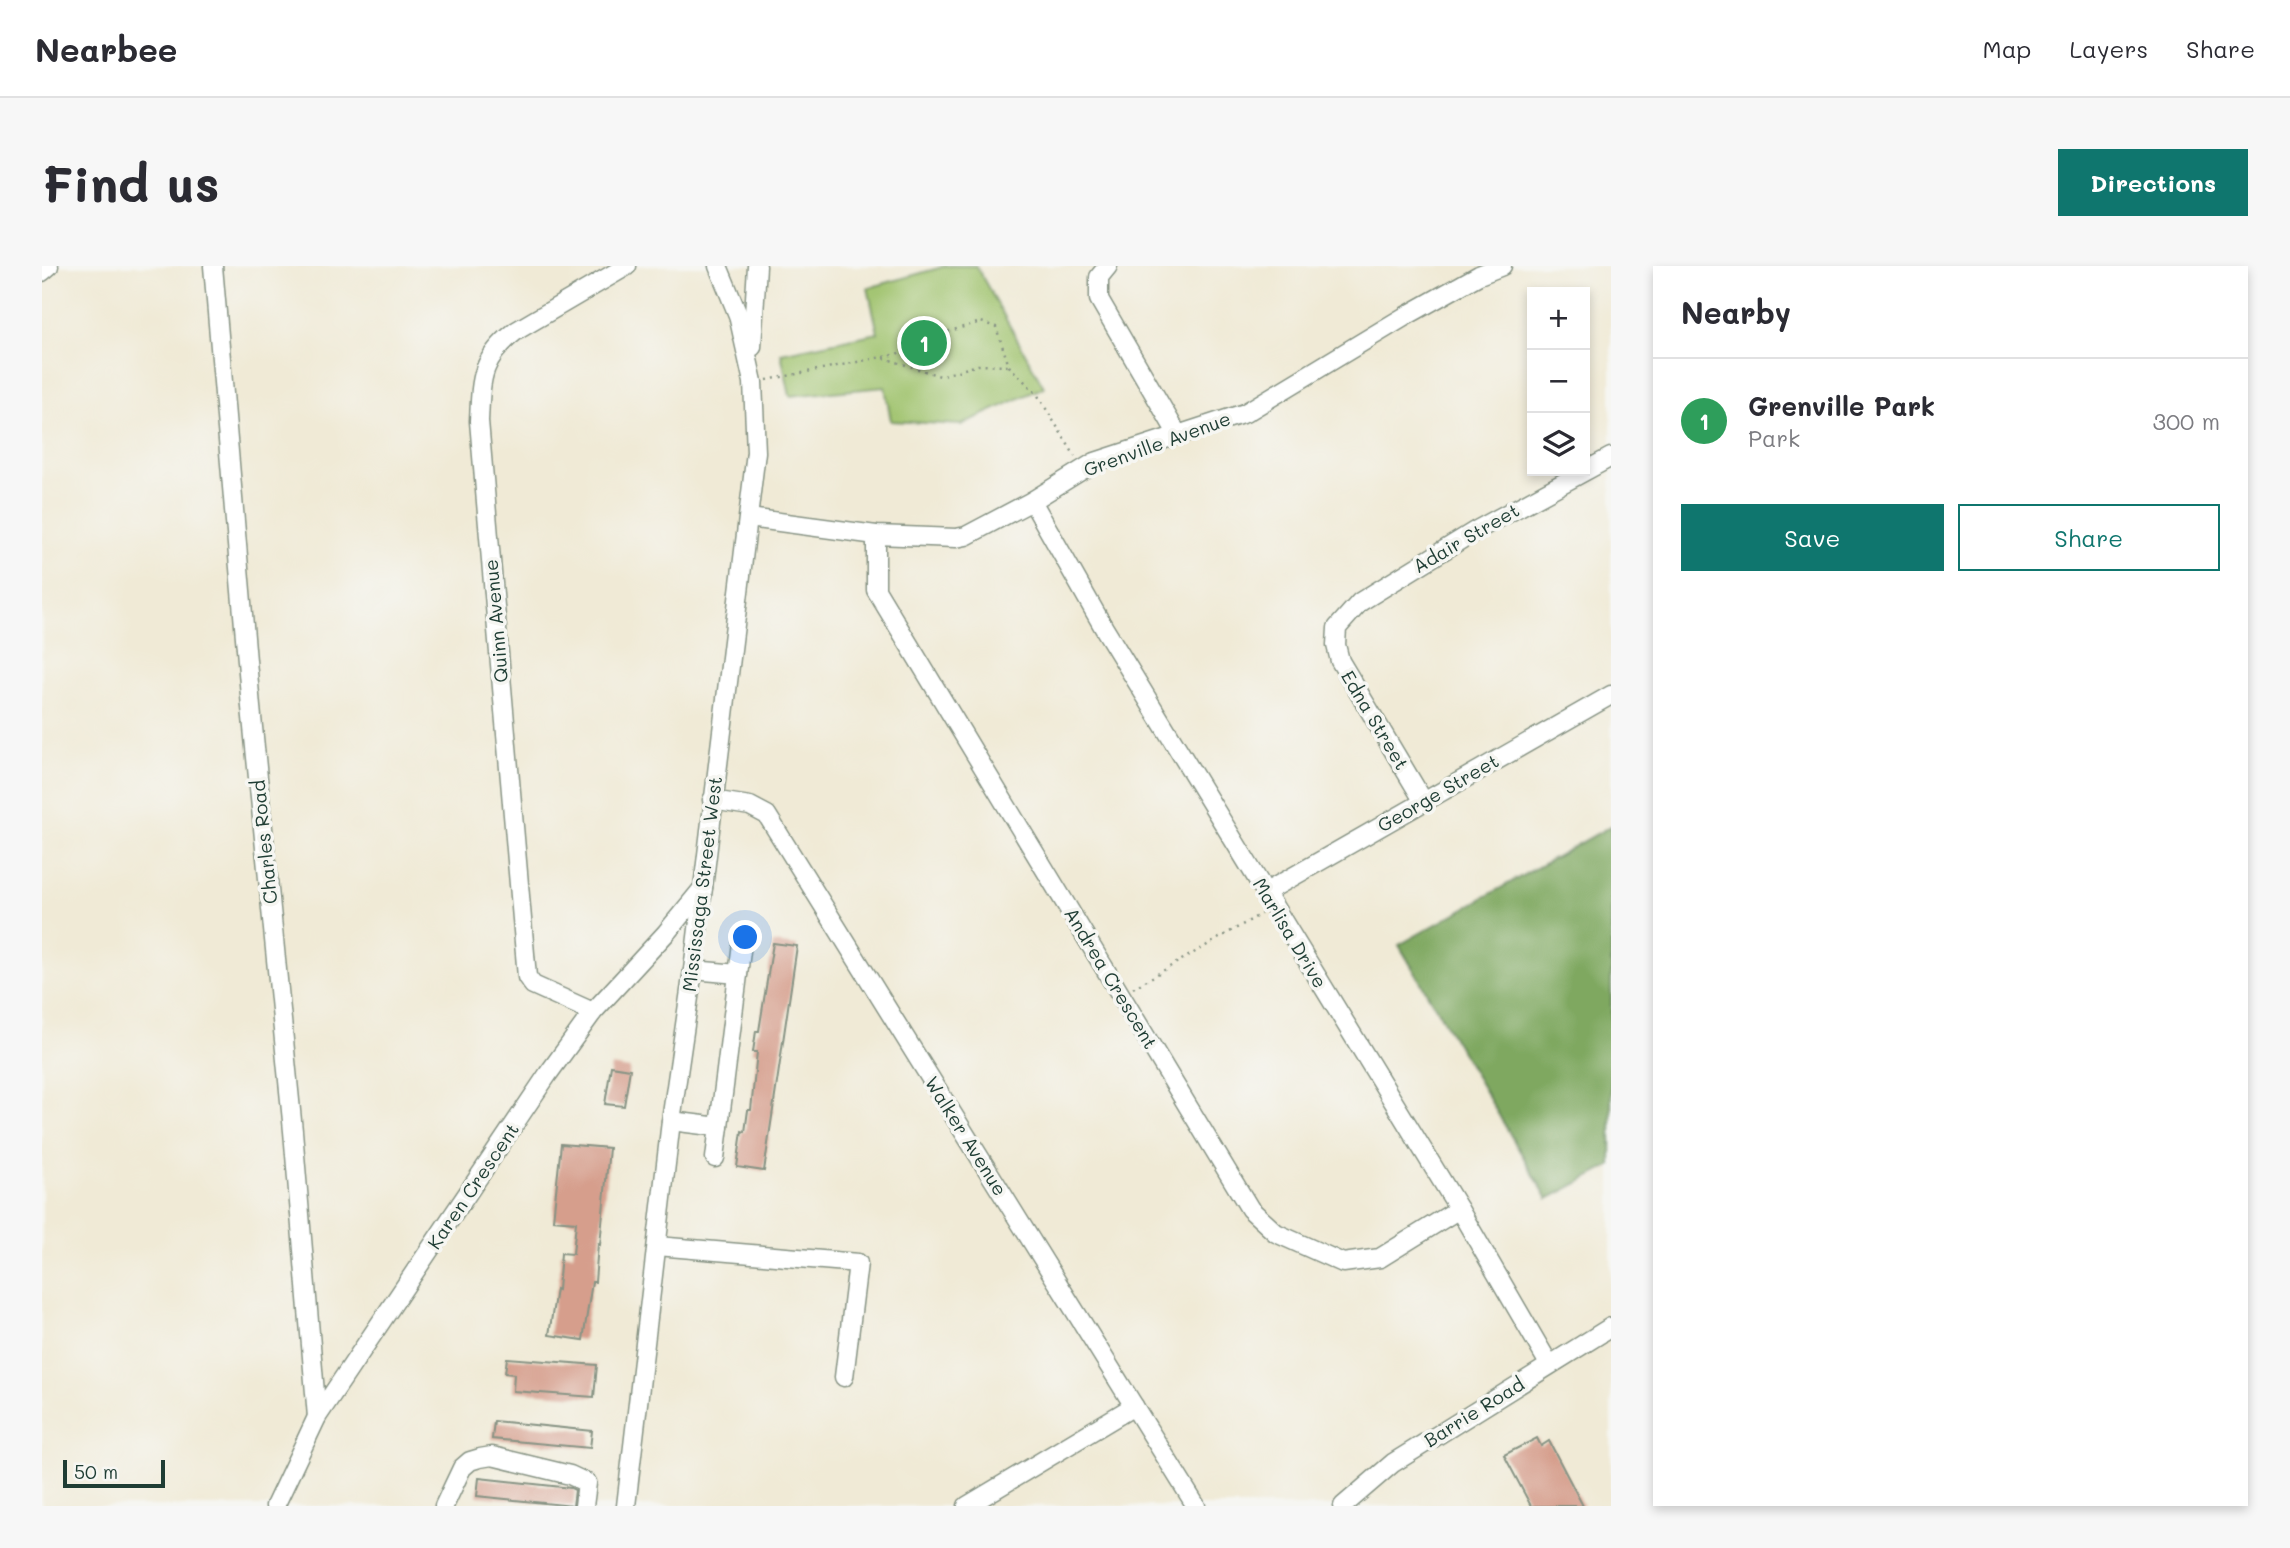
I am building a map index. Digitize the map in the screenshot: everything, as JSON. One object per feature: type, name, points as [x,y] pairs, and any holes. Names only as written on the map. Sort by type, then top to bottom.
[{"type":"street","points":[[42,272],[49,266]]},
{"type":"street","name":"Charles Road","points":[[213,266],[251,707],[316,1382],[317,1417]]},
{"type":"street","name":"Quinn Avenue","points":[[593,1012],[533,985],[527,977],[479,421],[481,387],[487,361],[499,344],[516,331],[627,266]]},
{"type":"street","name":"Mississaga Street West","points":[[626,1506],[671,1121],[703,888],[756,452],[752,377],[738,315],[718,266]]},
{"type":"street","points":[[752,377],[757,266]]},
{"type":"street","points":[[1108,266],[1099,277],[1099,299],[1178,435]]},
{"type":"street","name":"Grenville Avenue","points":[[749,518],[876,535],[956,538],[976,531],[1095,462],[1245,413],[1405,317],[1479,275],[1502,266]]},
{"type":"street","name":"Adair Street","points":[[1360,602],[1475,531],[1611,457]]},
{"type":"street","name":"Marlisa Drive","points":[[1032,500],[1104,628],[1459,1209],[1549,1364]]},
{"type":"street","name":"Andrea Crescent","points":[[876,535],[876,590],[1250,1209],[1276,1233],[1343,1263],[1380,1258],[1459,1209]]},
{"type":"street","name":"Edna Street","points":[[1360,602],[1337,628],[1336,645],[1340,661],[1424,802]]},
{"type":"street","name":"George Street","points":[[1270,900],[1424,802],[1611,695]]},
{"type":"street","name":"Walker Avenue","points":[[712,800],[750,806],[767,815],[1196,1506]]},
{"type":"street","name":"Karen Crescent","points":[[275,1506],[317,1417],[548,1074],[593,1012],[666,933],[703,888]]},
{"type":"street","points":[[715,1158],[743,935]]},
{"type":"street","points":[[692,970],[738,974]]},
{"type":"street","points":[[671,1121],[719,1127]]},
{"type":"street","points":[[657,1246],[858,1263],[844,1377]]},
{"type":"street","name":"Barrie Road","points":[[1343,1506],[1394,1463],[1611,1327]]},
{"type":"street","points":[[967,1506],[1134,1406]]},
{"type":"street","points":[[444,1506],[462,1468],[470,1461],[492,1456],[570,1475],[587,1483],[584,1506]]},
{"type":"path","points":[[752,377],[897,354],[921,339],[981,322],[996,327],[1009,366],[1037,394],[1082,468]]},
{"type":"path","points":[[881,357],[940,376],[978,365],[1009,366]]},
{"type":"path","points":[[1121,995],[1270,900]]},
{"type":"green space","points":[[946,266],[976,266],[1044,387],[961,425],[891,421],[885,387],[790,396],[781,353],[878,333],[868,288]]},
{"type":"green space","points":[[1611,826],[1611,1166],[1548,1199],[1399,945]]},
{"type":"building","points":[[773,943],[797,946],[764,1171],[737,1167],[742,1131],[745,1132],[748,1110],[751,1110],[757,1052],[753,1052],[756,1031],[759,1031]]},
{"type":"building","points":[[611,1066],[630,1069],[624,1106],[605,1104]]},
{"type":"building","points":[[561,1144],[609,1148],[595,1282],[592,1282],[583,1340],[549,1335],[556,1289],[558,1290],[561,1253],[573,1254],[576,1222],[553,1220]]},
{"type":"building","points":[[507,1358],[597,1365],[594,1397],[513,1391],[514,1374],[505,1373]]},
{"type":"building","points":[[494,1421],[592,1431],[590,1448],[492,1439]]},
{"type":"building","points":[[1537,1438],[1541,1446],[1549,1441],[1583,1506],[1531,1506],[1504,1455]]},
{"type":"building","points":[[479,1478],[571,1488],[575,1490],[573,1506],[477,1496]]},
{"type":"place","name":"Grenville Park","points":[[924,343]]}]
